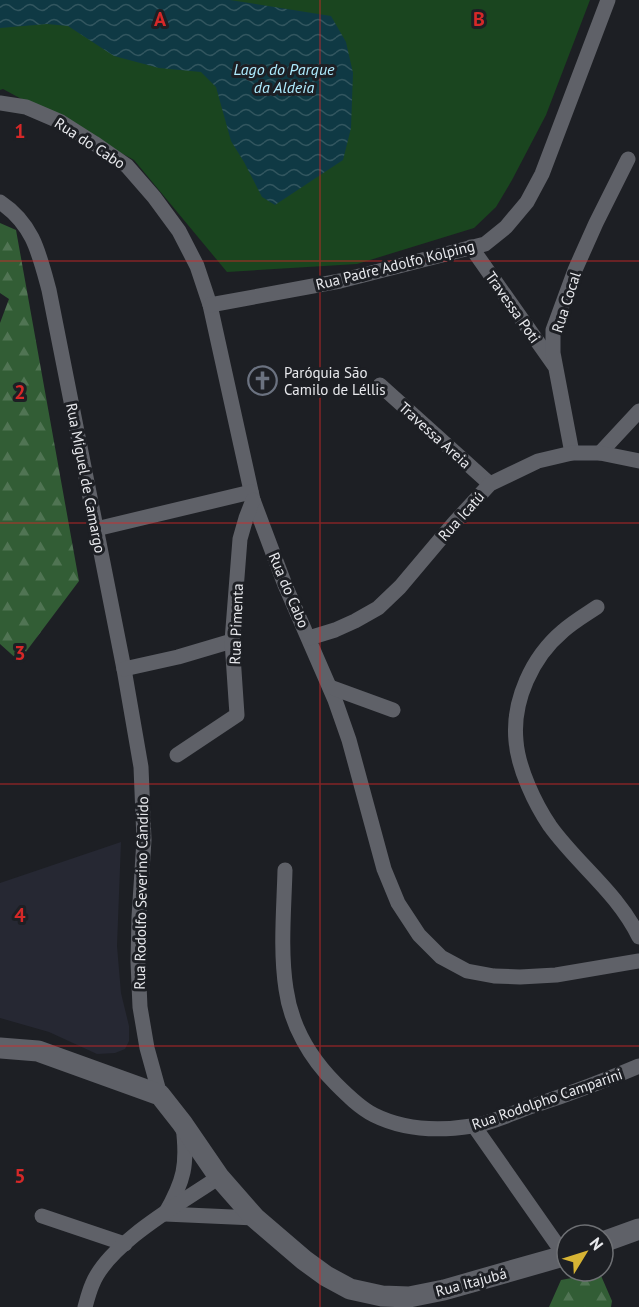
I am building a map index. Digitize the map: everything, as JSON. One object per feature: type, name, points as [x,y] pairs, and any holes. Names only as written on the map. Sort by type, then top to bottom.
[{"type":"street","name":"Rua Padre Adolfo Kolping","points":[[210,305],[340,281],[485,244],[506,227],[527,202],[542,174],[608,0]]},
{"type":"street","name":"Rua do Cabo","points":[[0,103],[26,107],[61,122],[127,166],[179,231],[197,266],[210,305],[252,496],[281,575],[330,687],[349,740],[384,869],[398,903],[419,935],[441,957],[466,971],[494,976],[556,975],[639,961]]},
{"type":"street","name":"Rua Cocal","points":[[572,453],[553,353],[554,330],[596,223],[628,159]]},
{"type":"street","name":"Rua Miguel de Camargo","points":[[0,202],[13,211],[27,228],[38,252],[49,290],[124,669],[141,767]]},
{"type":"street","name":"Travessa Poti","points":[[471,247],[556,367]]},
{"type":"street","name":"Travessa Areia","points":[[380,386],[490,484]]},
{"type":"street","points":[[600,453],[639,411]]},
{"type":"street","name":"Rua Icatú","points":[[309,638],[335,630],[378,608],[400,587],[490,484],[538,461],[572,453],[600,453],[639,461]]},
{"type":"street","points":[[96,529],[252,496]]},
{"type":"street","name":"Rua Pimenta","points":[[177,755],[237,715],[232,641],[240,540],[252,496]]},
{"type":"street","points":[[597,607],[562,632],[545,650],[532,669],[520,697],[515,722],[516,743],[523,770],[550,825],[614,897],[631,920],[639,937]]},
{"type":"street","points":[[124,669],[178,657],[232,641]]},
{"type":"street","points":[[330,687],[393,710]]},
{"type":"street","name":"Rua Rodolfo Severino Cândido","points":[[141,767],[144,840],[138,962],[140,1007],[147,1048],[160,1095],[219,1177]]},
{"type":"street","name":"Rua Rodolpho Camparini","points":[[285,870],[283,952],[286,990],[296,1026],[309,1053],[325,1073],[349,1097],[373,1115],[396,1124],[420,1128],[448,1129],[474,1126],[581,1090],[639,1066]]},
{"type":"street","points":[[0,1048],[38,1052],[160,1095]]},
{"type":"street","points":[[165,1214],[176,1195],[185,1164],[186,1147],[182,1123]]},
{"type":"street","points":[[474,1126],[555,1240]]},
{"type":"street","points":[[85,1307],[92,1283],[106,1261],[144,1227],[219,1177]]},
{"type":"street","name":"Rua Itajubá","points":[[219,1177],[255,1218],[304,1260],[326,1276],[351,1289],[382,1296],[409,1297],[444,1290],[555,1258]]},
{"type":"street","points":[[165,1214],[255,1218]]},
{"type":"street","points":[[42,1216],[125,1244]]},
{"type":"street","points":[[615,1238],[639,1229]]},
{"type":"shaded area","points":[[121,842],[117,946],[121,993],[129,1026],[129,1041],[125,1049],[115,1053],[97,1054],[49,1032],[0,1018],[0,883]]},
{"type":"green space","points":[[0,0],[590,0],[546,115],[496,207],[474,228],[357,264],[227,272],[134,160],[3,89],[0,90]]},
{"type":"green space","points":[[0,223],[16,230],[79,581],[19,661],[0,644],[0,323],[9,299],[0,293]]},
{"type":"green space","points":[[560,1283],[604,1283],[612,1301],[611,1307],[549,1307]]},
{"type":"water","name":"Lago do Parque da Aldeia","points":[[0,0],[230,0],[331,16],[346,42],[353,73],[351,128],[343,160],[275,205],[262,197],[231,141],[216,87],[201,72],[159,68],[114,56],[68,26],[47,24],[0,28]]},
{"type":"place","name":"Paróquia São Camilo de Léllis","points":[[263,381]]}]
